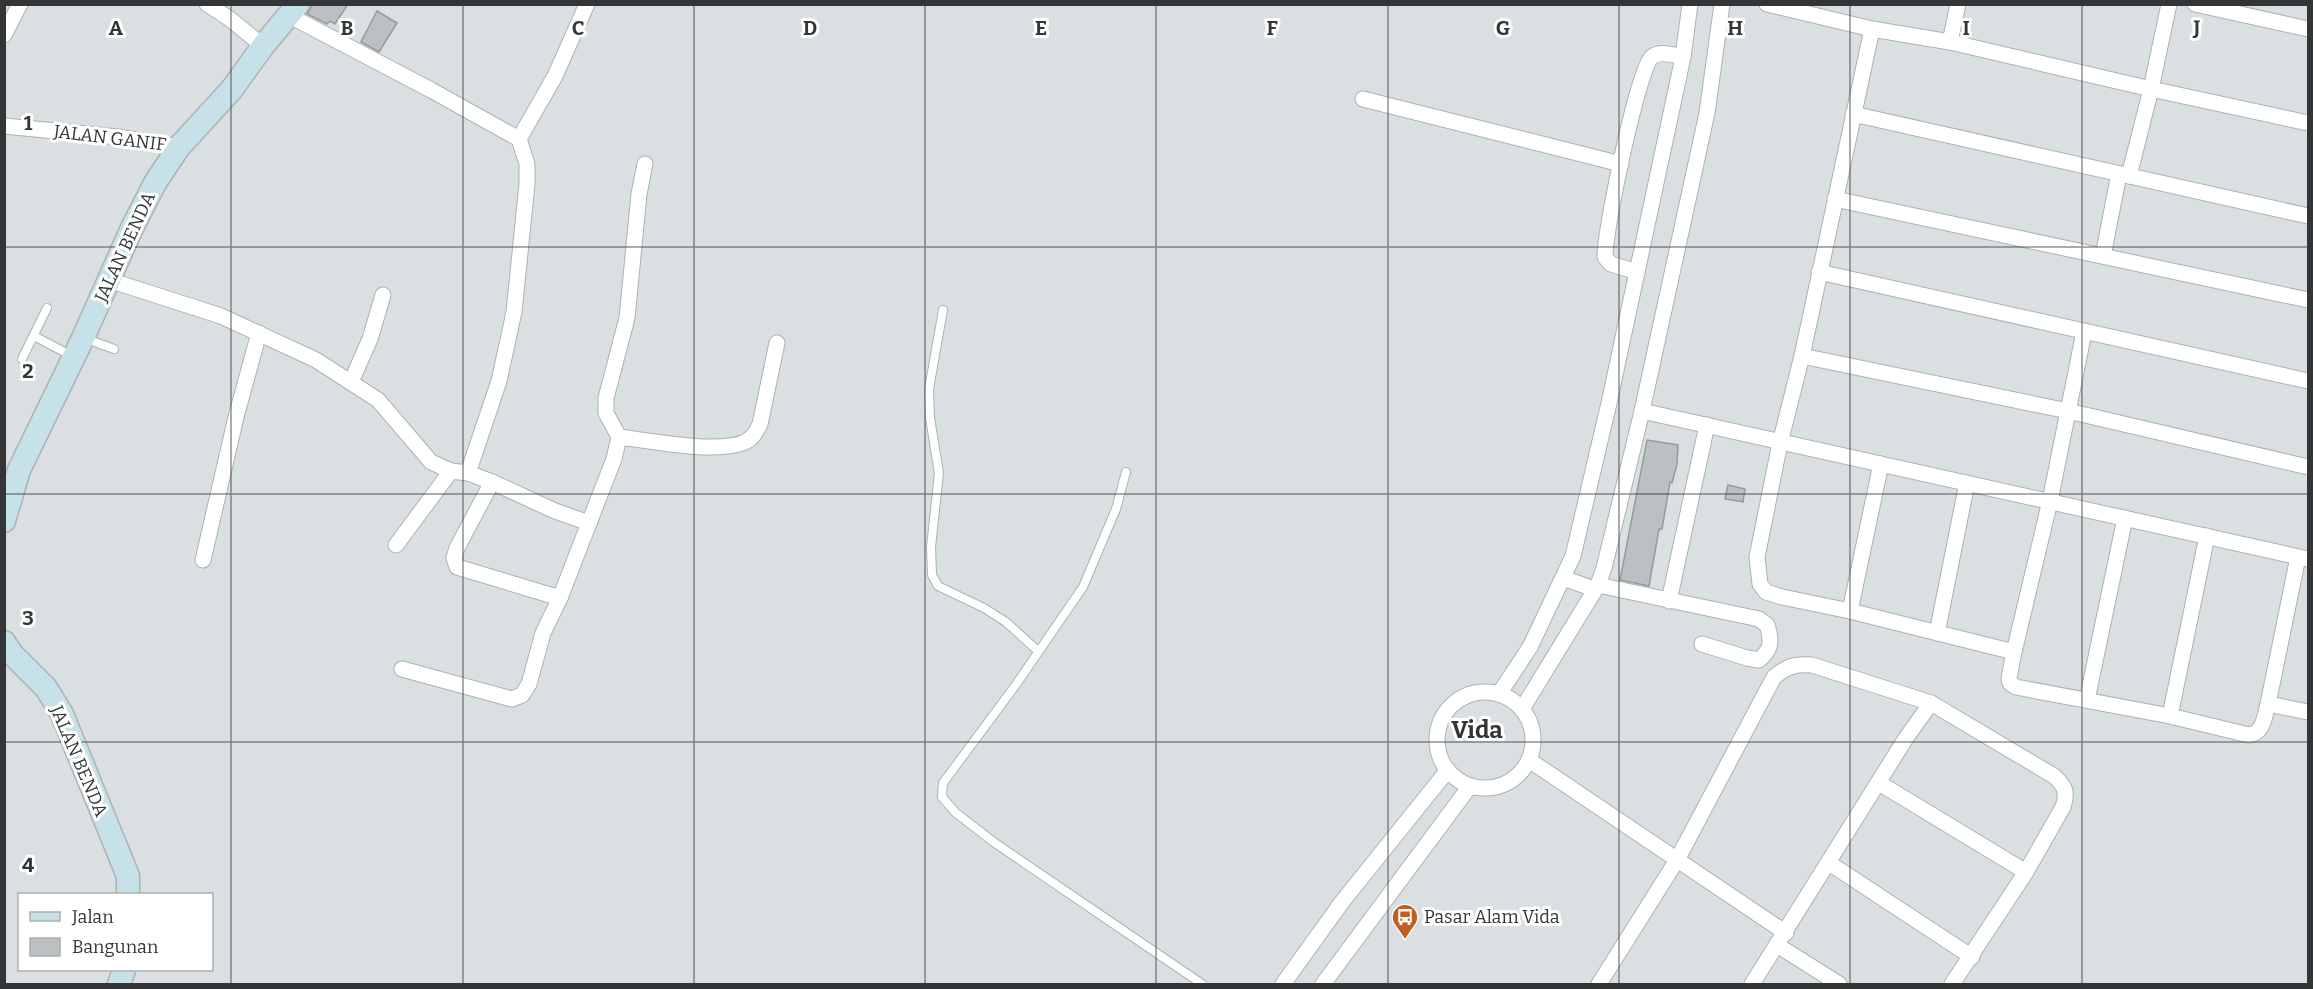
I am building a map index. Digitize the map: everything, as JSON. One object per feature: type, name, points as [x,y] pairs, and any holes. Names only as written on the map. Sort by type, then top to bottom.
[{"type":"street","points":[[4,35],[20,4]]},
{"type":"street","points":[[207,4],[230,19],[263,46]]},
{"type":"street","points":[[519,140],[555,76],[587,4]]},
{"type":"street","points":[[1500,694],[1530,647],[1573,556],[1683,57],[1690,4]]},
{"type":"street","points":[[1522,709],[1597,587],[1642,411],[1707,112],[1722,4]]},
{"type":"street","points":[[1767,4],[1872,29],[1950,42],[2308,123]]},
{"type":"street","points":[[1950,42],[1958,4]]},
{"type":"street","points":[[2103,256],[2124,175],[2151,89],[2169,4]]},
{"type":"street","points":[[2195,4],[2308,29]]},
{"type":"street","points":[[294,10],[519,140],[527,164],[527,194],[514,312],[499,381],[468,473]]},
{"type":"street","name":"JALAN BENDA","points":[[4,521],[19,470],[155,183],[179,147],[232,89],[263,46],[294,10]]},
{"type":"street","points":[[1872,29],[1802,356],[1780,443],[1757,557],[1760,584],[1766,592],[1782,597],[1850,611],[2014,652]]},
{"type":"street","points":[[1637,272],[1611,264],[1605,257],[1604,246],[1632,112],[1646,63],[1653,55],[1662,53],[1683,57]]},
{"type":"street","points":[[1363,99],[1621,164]]},
{"type":"street","points":[[1853,114],[2308,216]]},
{"type":"street","name":"JALAN GANIF","points":[[4,126],[118,137],[179,147]]},
{"type":"street","points":[[402,669],[512,699],[522,695],[529,684],[543,633],[560,598],[614,459],[619,437],[606,413],[606,398],[627,318],[633,276],[639,194],[645,164]]},
{"type":"street","points":[[1835,199],[2308,300]]},
{"type":"street","points":[[1819,272],[2308,381]]},
{"type":"street","points":[[109,280],[191,305],[260,333],[316,360],[378,400],[431,462],[451,471],[468,473],[492,482],[555,511],[589,523]]},
{"type":"street","points":[[351,382],[370,339],[383,295]]},
{"type":"street","points":[[1642,411],[1780,443],[2050,501],[2303,558],[2268,704],[2261,729],[2256,734],[2249,735],[2010,684],[2014,652],[2050,501],[2084,332]]},
{"type":"street","points":[[203,560],[236,417],[260,333]]},
{"type":"street","points":[[619,437],[718,447],[744,442],[753,436],[760,424],[777,343]]},
{"type":"street","points":[[1802,356],[2068,411],[2308,467]]},
{"type":"street","points":[[1670,601],[1707,425]]},
{"type":"street","points":[[1850,611],[1881,464]]},
{"type":"street","points":[[396,545],[451,471]]},
{"type":"street","points":[[492,482],[457,548],[454,558],[457,567],[560,598]]},
{"type":"street","points":[[1937,633],[1967,483]]},
{"type":"street","points":[[2087,700],[2125,518]]},
{"type":"street","points":[[2170,717],[2206,536]]},
{"type":"street","points":[[1563,578],[1597,587],[1759,619],[1767,626],[1771,642],[1768,653],[1759,660],[1702,644]]},
{"type":"street","name":"JALAN BENDA","points":[[4,642],[12,654],[46,688],[62,714],[128,876],[128,893]]},
{"type":"street","points":[[1599,984],[1677,860],[1774,677],[1785,667],[1797,664],[1812,665],[1931,703],[2054,776],[2064,786],[2066,796],[2063,807],[2026,872],[1972,957],[1952,984]]},
{"type":"street","points":[[1486,692],[1500,694],[1512,700],[1530,721],[1533,734],[1530,760],[1521,773],[1510,781],[1484,788],[1470,786],[1458,780],[1441,759],[1437,746],[1438,732],[1446,714],[1460,699],[1486,692]]},
{"type":"street","points":[[1752,984],[1906,738],[1931,703]]},
{"type":"street","points":[[2268,704],[2308,712]]},
{"type":"street","points":[[1530,760],[1677,860],[1839,984]]},
{"type":"street","points":[[1282,984],[1342,902],[1448,770]]},
{"type":"street","points":[[1879,783],[2026,872]]},
{"type":"street","points":[[1323,984],[1470,786]]},
{"type":"street","points":[[1829,863],[1972,957]]},
{"type":"lane","points":[[22,359],[47,308]]},
{"type":"lane","points":[[943,310],[929,389],[930,418],[939,473],[931,547],[932,575],[938,586],[1006,622],[1038,651]]},
{"type":"lane","points":[[34,336],[79,347],[114,349]]},
{"type":"lane","points":[[1126,472],[1116,508],[1083,587],[943,783],[942,790],[945,802],[995,843],[1202,984]]},
{"type":"building","points":[[313,4],[348,4],[335,24],[330,21],[327,24],[307,14]]},
{"type":"building","points":[[377,11],[397,23],[379,52],[361,42]]},
{"type":"building","points":[[1647,440],[1678,445],[1677,464],[1672,483],[1670,482],[1662,529],[1659,529],[1649,586],[1620,580]]},
{"type":"building","points":[[1728,485],[1745,489],[1743,502],[1725,499]]},
{"type":"place","name":"Pasar Alam Vida","points":[[1405,940]]},
{"type":"district","name":"Vida","points":[[1477,730]]}]
